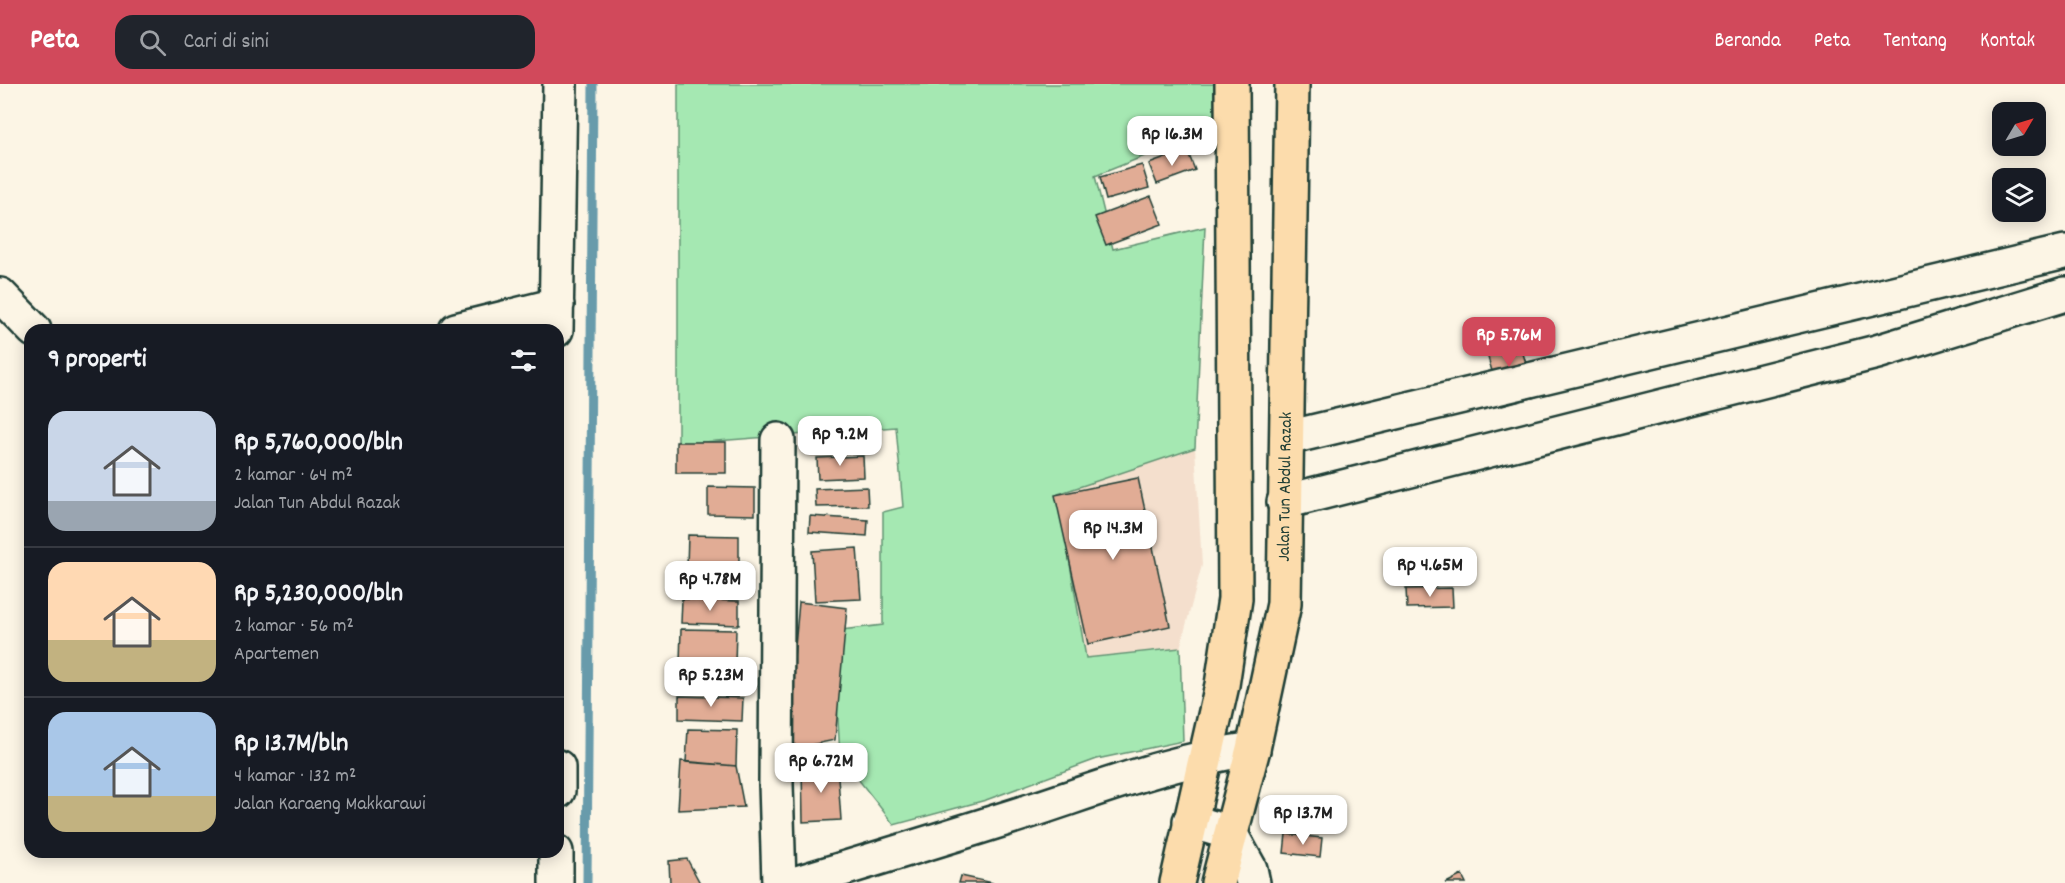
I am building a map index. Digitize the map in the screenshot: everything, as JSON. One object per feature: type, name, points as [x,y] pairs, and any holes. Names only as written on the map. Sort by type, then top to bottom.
[{"type":"main road","points":[[1177,883],[1222,685],[1235,599],[1232,84]]},
{"type":"main road","name":"Jalan Tun Abdul Razak","points":[[1218,883],[1253,749],[1284,604],[1292,84]]},
{"type":"street","points":[[506,324],[556,318],[560,84]]},
{"type":"street","points":[[1287,438],[2065,252]]},
{"type":"street","points":[[1284,502],[1877,352],[2065,294]]},
{"type":"street","points":[[0,295],[28,324]]},
{"type":"street","points":[[778,440],[776,784],[778,883]]},
{"type":"street","points":[[797,883],[1206,755],[1253,749]]},
{"type":"street","points":[[1190,821],[1230,833],[1247,863],[1253,883]]},
{"type":"street","points":[[556,858],[556,883]]},
{"type":"shaded area","points":[[1195,448],[1202,565],[1180,648],[1086,658],[1058,494]]},
{"type":"green space","points":[[678,84],[1215,84],[1219,126],[1095,176],[1113,249],[1205,227],[1195,448],[1058,494],[1086,658],[1180,648],[1183,741],[1097,759],[986,800],[894,825],[840,756],[833,631],[883,625],[883,512],[903,507],[896,427],[678,444]]},
{"type":"building","points":[[1187,150],[1195,170],[1157,184],[1149,164]]},
{"type":"building","points":[[1142,165],[1149,188],[1106,200],[1100,177]]},
{"type":"building","points":[[1151,196],[1162,224],[1106,245],[1095,217]]},
{"type":"building","points":[[1516,330],[1536,397],[1502,406],[1483,340]]},
{"type":"building","points":[[676,442],[726,442],[726,473],[676,473]]},
{"type":"building","points":[[863,456],[864,477],[818,479],[817,458]]},
{"type":"building","points":[[1138,478],[1170,626],[1088,644],[1055,495]]},
{"type":"building","points":[[708,487],[755,488],[755,515],[708,514]]},
{"type":"building","points":[[867,487],[868,506],[816,507],[815,489]]},
{"type":"building","points":[[810,516],[868,520],[867,536],[809,532]]},
{"type":"building","points":[[688,535],[739,536],[739,567],[687,566]]},
{"type":"building","points":[[857,548],[861,599],[815,601],[812,551]]},
{"type":"building","points":[[683,570],[743,571],[742,598],[682,596]]},
{"type":"building","points":[[1452,588],[1453,607],[1407,608],[1406,589]]},
{"type":"building","points":[[682,599],[739,601],[739,625],[681,623]]},
{"type":"building","points":[[799,602],[847,608],[835,740],[786,750]]},
{"type":"building","points":[[681,629],[736,630],[735,663],[680,662]]},
{"type":"building","points":[[694,666],[742,667],[742,692],[694,691]]},
{"type":"building","points":[[679,696],[743,698],[742,721],[679,719]]},
{"type":"building","points":[[688,729],[737,730],[736,766],[686,762]]},
{"type":"building","points":[[681,761],[736,766],[744,807],[678,810]]},
{"type":"building","points":[[837,763],[841,820],[803,822],[802,768]]},
{"type":"building","points":[[1286,834],[1322,838],[1320,857],[1284,853]]},
{"type":"building","points":[[687,859],[700,883],[670,883],[669,861]]},
{"type":"building","points":[[1462,875],[1466,883],[1446,883]]},
{"type":"building","points":[[961,876],[993,883],[959,883]]},
{"type":"waterway","points":[[587,883],[593,84]]}]
